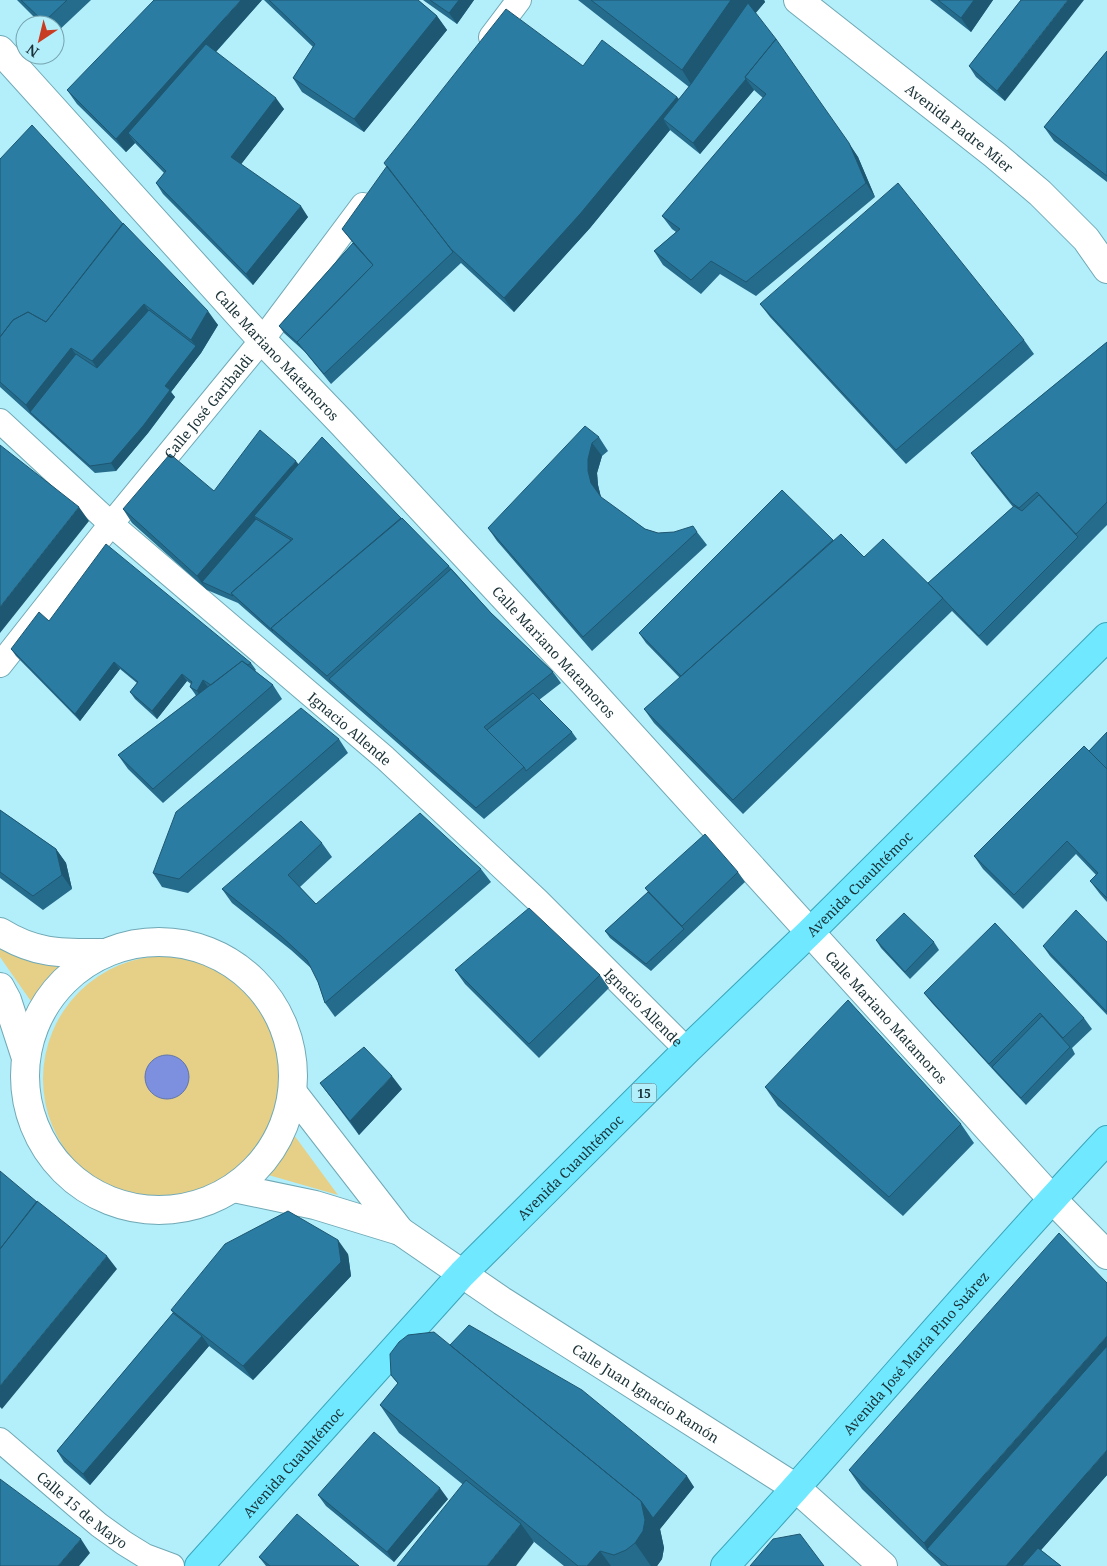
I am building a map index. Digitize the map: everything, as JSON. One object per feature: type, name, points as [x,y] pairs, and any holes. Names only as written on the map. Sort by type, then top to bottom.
[{"type":"highway","name":"Avenida Cuauhtémoc","points":[[199,1566],[462,1274],[1107,637]]},
{"type":"highway","name":"Avenida José María Pino Suárez","points":[[725,1566],[1052,1199],[1107,1140]]},
{"type":"street","points":[[477,55],[519,0]]},
{"type":"street","name":"Avenida Padre Mier","points":[[798,0],[995,155],[1040,193],[1086,239],[1107,269]]},
{"type":"street","name":"Calle Mariano Matamoros","points":[[0,50],[262,340],[342,423],[584,683],[1052,1199],[1107,1255]]},
{"type":"street","name":"Calle José Garibaldi","points":[[0,664],[111,524],[262,340],[375,190]]},
{"type":"street","name":"Ignacio Allende","points":[[0,421],[111,524],[385,758],[537,900],[687,1050]]},
{"type":"street","points":[[0,932],[18,943],[52,953],[106,953]]},
{"type":"street","points":[[159,942],[186,945],[218,956],[246,974],[269,1000],[285,1029],[293,1062],[293,1093],[282,1132],[262,1164],[234,1188],[198,1205],[160,1210],[127,1206],[96,1194],[70,1176],[48,1151],[33,1122],[26,1091],[26,1058],[35,1025],[52,995],[76,970],[106,953],[133,945],[159,942]]},
{"type":"street","points":[[0,987],[7,1000],[26,1058]]},
{"type":"street","name":"Calle Juan Ignacio Ramón","points":[[293,1093],[400,1231],[462,1274],[796,1488],[883,1566]]},
{"type":"street","name":"Calle Juan Ignacio Ramón","points":[[234,1188],[315,1205],[400,1231]]},
{"type":"street","name":"Calle 15 de Mayo","points":[[0,1440],[99,1525],[145,1556],[172,1566]]},
{"type":"shaded area","points":[[0,949],[65,969],[35,1007],[0,957]]},
{"type":"shaded area","points":[[166,956],[190,958],[213,965],[234,977],[253,992],[268,1011],[280,1032],[287,1055],[289,1079],[287,1103],[280,1126],[268,1147],[253,1166],[234,1181],[213,1193],[190,1200],[166,1202],[142,1200],[119,1193],[98,1181],[79,1166],[64,1147],[52,1126],[45,1103],[43,1079],[45,1055],[52,1032],[64,1011],[79,992],[98,977],[119,965],[142,958]]},
{"type":"shaded area","points":[[294,1135],[338,1195],[265,1174]]},
{"type":"water","points":[[163,1055],[171,1055],[183,1061],[189,1077],[183,1093],[171,1099],[163,1099],[151,1093],[145,1081],[145,1073],[151,1061]]},
{"type":"building","points":[[21,0],[67,0],[51,15],[37,15]]},
{"type":"building","points":[[154,0],[241,0],[116,139],[67,90]]},
{"type":"building","points":[[269,0],[418,0],[437,16],[354,119],[293,78],[315,44]]},
{"type":"building","points":[[430,0],[459,0],[449,13]]},
{"type":"building","points":[[591,0],[731,0],[682,70]]},
{"type":"building","points":[[938,0],[974,0],[961,18]]},
{"type":"building","points":[[1021,0],[1068,0],[997,91],[969,66]]},
{"type":"building","points":[[748,3],[776,39],[745,77],[746,79],[693,143],[663,119],[691,84]]},
{"type":"building","points":[[506,9],[583,66],[602,40],[677,97],[580,214],[504,298],[451,249],[384,163]]},
{"type":"building","points":[[776,39],[849,143],[866,183],[746,282],[711,261],[691,280],[654,251],[680,229],[662,216],[766,94],[745,77]]},
{"type":"building","points":[[206,44],[276,98],[231,157],[301,206],[246,274],[156,183],[166,171],[128,133]]},
{"type":"building","points":[[1107,51],[1107,176],[1044,127]]},
{"type":"building","points":[[32,125],[123,224],[46,322],[28,312],[13,320],[0,337],[0,159]]},
{"type":"building","points":[[387,166],[453,252],[324,374],[297,342],[373,265],[342,229]]},
{"type":"building","points":[[898,183],[1024,340],[896,450],[760,304]]},
{"type":"building","points":[[123,223],[208,311],[191,340],[144,304],[92,361],[71,348],[26,405],[0,382],[0,337],[13,320],[28,312],[46,322]]},
{"type":"building","points":[[353,243],[373,265],[297,342],[300,345],[279,326]]},
{"type":"building","points":[[149,310],[196,346],[165,386],[170,390],[143,426],[111,463],[90,466],[30,412],[76,354],[97,368]]},
{"type":"building","points":[[1107,342],[1107,502],[1076,534],[1037,492],[1019,508],[1012,503],[971,453]]},
{"type":"building","points":[[585,426],[599,437],[592,443],[588,459],[588,471],[591,483],[601,497],[645,529],[658,533],[674,532],[693,526],[697,532],[583,637],[488,528]]},
{"type":"building","points":[[260,430],[296,461],[197,576],[123,509],[170,454],[214,491]]},
{"type":"building","points":[[322,437],[401,518],[271,628],[273,631],[231,593],[293,539],[254,516]]},
{"type":"building","points":[[0,445],[79,507],[0,607]]},
{"type":"building","points":[[782,490],[833,540],[681,676],[639,633]]},
{"type":"building","points":[[1039,495],[1078,537],[979,636],[928,583],[1014,506],[1022,511]]},
{"type":"building","points":[[402,518],[449,566],[327,676],[271,628]]},
{"type":"building","points":[[256,519],[291,540],[231,593],[233,596],[202,582]]},
{"type":"building","points":[[841,534],[864,557],[883,539],[943,598],[733,800],[644,709]]},
{"type":"building","points":[[106,544],[251,663],[248,665],[242,661],[211,685],[203,680],[197,691],[190,687],[192,682],[182,674],[152,711],[130,692],[138,682],[114,662],[75,714],[11,649],[39,612],[49,621]]},
{"type":"building","points":[[451,569],[491,613],[553,672],[484,727],[524,767],[476,808],[329,679]]},
{"type":"building","points":[[242,661],[273,685],[153,789],[118,755]]},
{"type":"building","points":[[533,693],[572,732],[526,771],[487,730]]},
{"type":"building","points":[[301,708],[339,739],[179,879],[153,873],[176,812]]},
{"type":"building","points":[[1107,732],[1107,769],[1089,751]]},
{"type":"building","points":[[1084,746],[1107,769],[1107,898],[1090,881],[1098,873],[1067,841],[1014,895],[974,856]]},
{"type":"building","points":[[0,810],[56,849],[62,875],[33,896],[0,872]]},
{"type":"building","points":[[420,813],[481,869],[325,1003],[318,982],[307,960],[281,936],[222,889],[301,821],[322,843],[288,875],[316,904]]},
{"type":"building","points":[[705,834],[738,872],[682,926],[645,888]]},
{"type":"building","points":[[648,892],[684,929],[646,964],[605,931]]},
{"type":"building","points":[[529,908],[600,975],[529,1044],[455,970]]},
{"type":"building","points":[[1076,910],[1107,942],[1107,1012],[1043,946]]},
{"type":"building","points":[[904,913],[934,942],[905,972],[876,940]]},
{"type":"building","points":[[995,923],[1084,1018],[1063,1038],[1040,1013],[989,1064],[924,993]]},
{"type":"building","points":[[848,1000],[961,1124],[889,1197],[765,1087]]},
{"type":"building","points":[[1042,1016],[1070,1047],[1021,1098],[992,1067]]},
{"type":"building","points":[[364,1047],[392,1076],[350,1121],[320,1083]]},
{"type":"building","points":[[0,1171],[37,1202],[0,1249]]},
{"type":"building","points":[[37,1201],[107,1256],[0,1386],[0,1249]]},
{"type":"building","points":[[288,1211],[338,1240],[341,1262],[243,1366],[171,1310],[225,1244]]},
{"type":"building","points":[[1059,1233],[1107,1283],[1107,1336],[924,1543],[849,1470]]},
{"type":"building","points":[[173,1313],[202,1336],[83,1474],[57,1451]]},
{"type":"building","points":[[469,1325],[582,1390],[687,1476],[653,1518],[641,1501],[450,1345]]},
{"type":"building","points":[[434,1332],[641,1501],[645,1520],[643,1531],[635,1543],[626,1550],[614,1555],[600,1551],[587,1566],[578,1566],[380,1405],[398,1383],[391,1375],[390,1354],[399,1342],[408,1335]]},
{"type":"building","points":[[1107,1346],[1107,1450],[1006,1566],[948,1566],[927,1549]]},
{"type":"building","points":[[374,1432],[440,1488],[387,1552],[318,1495]]},
{"type":"building","points":[[0,1479],[81,1539],[58,1566],[0,1566]]},
{"type":"building","points":[[466,1480],[521,1524],[487,1566],[397,1566]]},
{"type":"building","points":[[297,1514],[359,1566],[270,1566],[259,1557]]},
{"type":"building","points":[[800,1534],[824,1566],[750,1566],[773,1539]]},
{"type":"building","points":[[1038,1548],[1061,1566],[1022,1566]]}]
